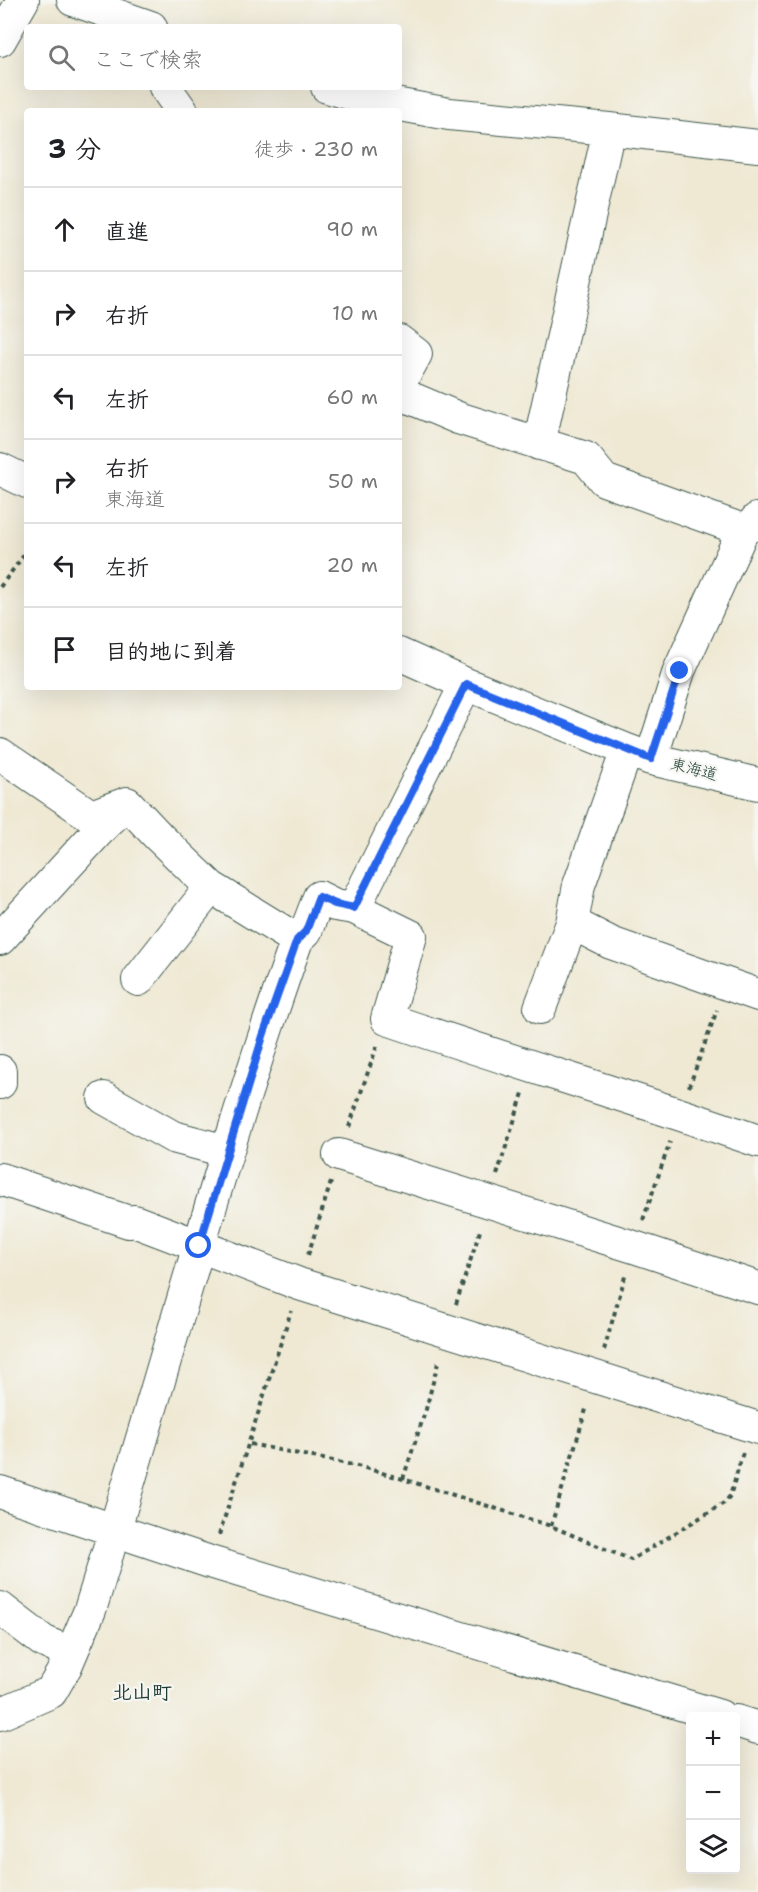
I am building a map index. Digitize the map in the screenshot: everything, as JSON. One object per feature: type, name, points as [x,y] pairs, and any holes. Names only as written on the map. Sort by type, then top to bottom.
[{"type":"street","points":[[0,40],[23,0]]},
{"type":"street","points":[[73,0],[121,21],[136,24]]},
{"type":"street","points":[[167,90],[180,108]]},
{"type":"street","points":[[337,90],[368,99],[449,114],[758,146]]},
{"type":"street","points":[[539,444],[609,129]]},
{"type":"street","points":[[402,372],[408,347]]},
{"type":"street","points":[[402,394],[458,418],[586,458],[604,480],[750,524],[639,754],[579,885],[572,923],[540,1008]]},
{"type":"street","points":[[0,469],[24,481]]},
{"type":"street","name":"東海道","points":[[402,655],[466,684],[639,754],[758,784]]},
{"type":"street","points":[[354,908],[466,684]]},
{"type":"street","points":[[0,754],[91,816],[128,803]]},
{"type":"street","points":[[128,803],[159,837],[211,887],[297,940]]},
{"type":"street","points":[[0,939],[106,823],[128,803]]},
{"type":"street","points":[[138,980],[211,887]]},
{"type":"street","points":[[0,1714],[51,1692],[90,1610],[226,1151],[297,940],[306,931],[319,897],[335,904],[354,908],[411,936],[387,1019],[531,1068],[679,1113],[758,1141]]},
{"type":"street","points":[[572,923],[611,942],[758,995]]},
{"type":"street","points":[[0,1071],[0,1083]]},
{"type":"street","points":[[104,1098],[173,1137],[226,1151]]},
{"type":"street","points":[[339,1155],[758,1288]]},
{"type":"street","points":[[0,1179],[129,1222],[134,1221],[299,1284],[595,1379],[754,1427]]},
{"type":"street","points":[[0,1492],[210,1562],[707,1712]]},
{"type":"street","points":[[0,1608],[43,1641],[71,1654]]},
{"type":"street","points":[[740,1723],[758,1728]]},
{"type":"path","points":[[0,587],[24,555]]},
{"type":"path","points":[[551,1526],[634,1247],[726,984]]},
{"type":"path","points":[[210,1562],[250,1444],[299,1284]]},
{"type":"path","points":[[404,1479],[426,1409],[446,1332]]},
{"type":"path","points":[[250,1444],[363,1467],[404,1479],[551,1526],[631,1560],[724,1503],[730,1496],[754,1427]]},
{"type":"district","name":"北山町","points":[[142,1692]]},
{"type":"route","points":[[199,1246],[226,1151],[297,940],[306,931],[319,897],[335,904],[354,908],[466,684],[651,759],[680,671]]}]
